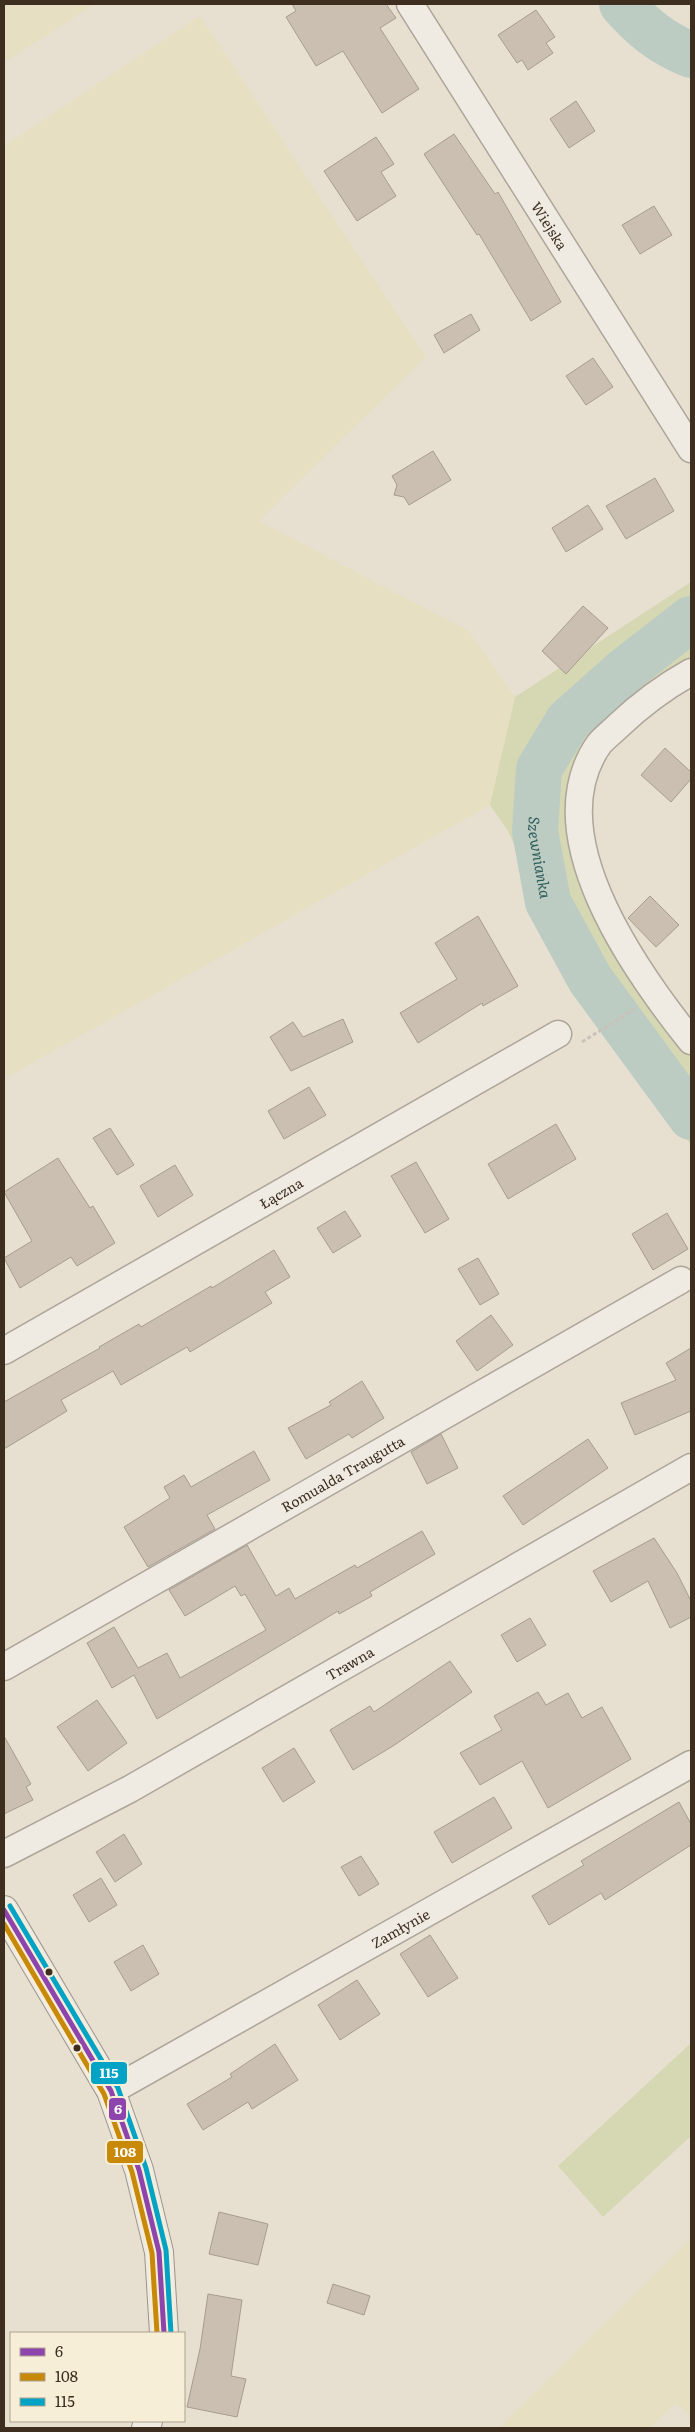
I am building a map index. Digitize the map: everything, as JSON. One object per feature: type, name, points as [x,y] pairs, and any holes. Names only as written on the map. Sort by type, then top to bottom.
[{"type":"main road","points":[[4,1910],[111,2091],[139,2170],[159,2252],[164,2332]]},
{"type":"street","name":"Wiejska","points":[[410,4],[691,449]]},
{"type":"street","points":[[688,682],[645,700],[599,744],[583,777],[578,807],[582,842],[592,881],[633,962],[655,996],[691,1041]]},
{"type":"street","name":"Łączna","points":[[4,1352],[558,1034]]},
{"type":"street","name":"Romualda Traugutta","points":[[4,1667],[681,1280]]},
{"type":"street","name":"Trawna","points":[[4,1854],[130,1789],[691,1467]]},
{"type":"street","name":"Zamłynie","points":[[111,2091],[691,1764]]},
{"type":"path","points":[[590,1038],[655,996]]},
{"type":"shaded area","points":[[4,4],[95,4],[4,63]]},
{"type":"shaded area","points":[[200,16],[426,357],[259,521],[469,631],[515,697],[490,805],[4,1079],[4,146]]},
{"type":"shaded area","points":[[691,2238],[691,2416],[675,2403],[650,2428],[499,2428]]},
{"type":"green space","points":[[691,582],[691,662],[584,748],[579,875],[625,973],[691,1051],[691,1145],[591,1011],[508,831],[490,805],[515,697]]},
{"type":"green space","points":[[691,2043],[691,2136],[603,2217],[558,2166]]},
{"type":"building","points":[[292,4],[386,4],[396,18],[380,28],[419,89],[382,113],[343,51],[316,66],[286,17],[296,11]]},
{"type":"building","points":[[536,10],[555,37],[546,43],[553,53],[528,70],[522,60],[517,63],[498,35]]},
{"type":"building","points":[[576,101],[595,131],[569,148],[550,119]]},
{"type":"building","points":[[454,134],[495,194],[498,192],[561,302],[531,321],[479,234],[477,235],[424,154]]},
{"type":"building","points":[[376,137],[394,164],[381,172],[396,196],[357,221],[324,171]]},
{"type":"building","points":[[654,206],[672,235],[640,254],[622,225]]},
{"type":"building","points":[[471,314],[480,330],[444,353],[434,335]]},
{"type":"building","points":[[593,358],[613,387],[586,405],[566,376]]},
{"type":"building","points":[[433,451],[451,480],[409,505],[404,497],[394,495],[397,485],[392,476]]},
{"type":"building","points":[[655,478],[674,511],[626,539],[606,506]]},
{"type":"building","points":[[588,505],[603,529],[566,552],[552,528]]},
{"type":"building","points":[[583,606],[608,628],[566,674],[542,651]]},
{"type":"building","points":[[665,748],[691,772],[691,779],[671,802],[641,775]]},
{"type":"building","points":[[650,896],[679,925],[656,947],[628,918]]},
{"type":"building","points":[[478,916],[518,986],[483,1006],[482,1003],[418,1043],[400,1013],[457,979],[435,943]]},
{"type":"building","points":[[343,1019],[353,1042],[291,1071],[270,1037],[293,1022],[303,1037]]},
{"type":"building","points":[[309,1087],[326,1115],[284,1139],[268,1111]]},
{"type":"building","points":[[556,1124],[576,1159],[508,1199],[488,1164]]},
{"type":"building","points":[[110,1128],[134,1165],[117,1175],[93,1138]]},
{"type":"building","points":[[58,1158],[90,1208],[93,1206],[115,1243],[77,1266],[71,1257],[20,1288],[4,1258],[32,1241],[4,1192]]},
{"type":"building","points":[[416,1162],[449,1219],[425,1233],[391,1176]]},
{"type":"building","points":[[175,1165],[193,1195],[158,1217],[140,1186]]},
{"type":"building","points":[[345,1211],[361,1236],[333,1253],[317,1228]]},
{"type":"building","points":[[667,1213],[688,1249],[653,1270],[632,1234]]},
{"type":"building","points":[[274,1250],[290,1277],[265,1292],[272,1303],[190,1352],[187,1347],[121,1385],[113,1371],[61,1400],[67,1411],[4,1449],[4,1402],[139,1324],[141,1327],[211,1286],[212,1288]]},
{"type":"building","points":[[478,1258],[499,1294],[480,1305],[458,1269]]},
{"type":"building","points":[[491,1315],[513,1345],[477,1371],[456,1341]]},
{"type":"building","points":[[691,1348],[691,1411],[635,1435],[621,1403],[676,1380],[666,1363]]},
{"type":"building","points":[[362,1381],[384,1418],[352,1438],[349,1434],[306,1459],[288,1428],[331,1405],[329,1402]]},
{"type":"building","points":[[441,1434],[458,1468],[427,1484],[411,1452]]},
{"type":"building","points":[[588,1439],[608,1468],[523,1525],[503,1496]]},
{"type":"building","points":[[254,1451],[270,1480],[207,1515],[215,1529],[148,1567],[124,1527],[170,1498],[164,1487],[184,1475],[191,1487]]},
{"type":"building","points":[[422,1531],[435,1554],[370,1592],[372,1596],[339,1614],[338,1611],[157,1719],[134,1675],[112,1688],[87,1643],[114,1627],[138,1668],[167,1653],[180,1678],[266,1630],[245,1594],[241,1596],[235,1586],[185,1616],[169,1590],[247,1545],[276,1596],[289,1588],[295,1599],[355,1565],[357,1568]]},
{"type":"building","points":[[654,1538],[677,1573],[691,1601],[691,1617],[670,1628],[648,1581],[611,1602],[593,1571]]},
{"type":"building","points":[[530,1618],[546,1645],[517,1662],[501,1635]]},
{"type":"building","points":[[450,1661],[472,1692],[393,1746],[353,1770],[330,1730],[370,1706],[374,1712]]},
{"type":"building","points":[[538,1692],[546,1705],[568,1693],[582,1718],[602,1707],[631,1759],[548,1808],[522,1761],[480,1785],[460,1753],[502,1730],[494,1716]]},
{"type":"building","points":[[97,1700],[127,1743],[88,1771],[57,1727]]},
{"type":"building","points":[[4,1736],[31,1784],[26,1787],[33,1800],[4,1814]]},
{"type":"building","points":[[294,1748],[315,1782],[283,1802],[262,1768]]},
{"type":"building","points":[[494,1797],[512,1828],[452,1863],[434,1832]]},
{"type":"building","points":[[679,1802],[691,1824],[691,1845],[605,1900],[601,1893],[549,1925],[532,1896],[584,1865],[581,1861]]},
{"type":"building","points":[[124,1834],[142,1864],[115,1882],[96,1852]]},
{"type":"building","points":[[361,1856],[379,1884],[359,1896],[341,1867]]},
{"type":"building","points":[[101,1878],[117,1905],[89,1922],[73,1895]]},
{"type":"building","points":[[430,1935],[458,1978],[428,1997],[400,1954]]},
{"type":"building","points":[[143,1945],[159,1974],[131,1991],[114,1962]]},
{"type":"building","points":[[357,1980],[380,2014],[340,2040],[318,2005]]},
{"type":"building","points":[[275,2044],[298,2080],[252,2109],[248,2102],[203,2130],[187,2104],[232,2077],[230,2074]]},
{"type":"building","points":[[219,2212],[268,2224],[258,2265],[209,2254]]},
{"type":"building","points":[[333,2284],[370,2296],[364,2315],[327,2303]]},
{"type":"building","points":[[208,2294],[242,2300],[231,2376],[246,2379],[237,2417],[187,2407],[200,2349]]},
{"type":"waterway","name":"Szewnianka","points":[[622,4],[654,34],[691,55]]},
{"type":"waterway","name":"Szewnianka","points":[[691,619],[624,671],[568,721],[539,769],[535,831],[548,902],[590,979],[691,1117]]},
{"type":"transit line","name":"115","points":[[10,1906],[118,2088],[146,2168],[166,2250],[171,2332]]},
{"type":"transit line","name":"6","points":[[4,1910],[111,2091],[139,2170],[159,2252],[164,2332]]},
{"type":"transit line","name":"108","points":[[4,1924],[104,2094],[132,2172],[152,2253],[157,2332]]}]
